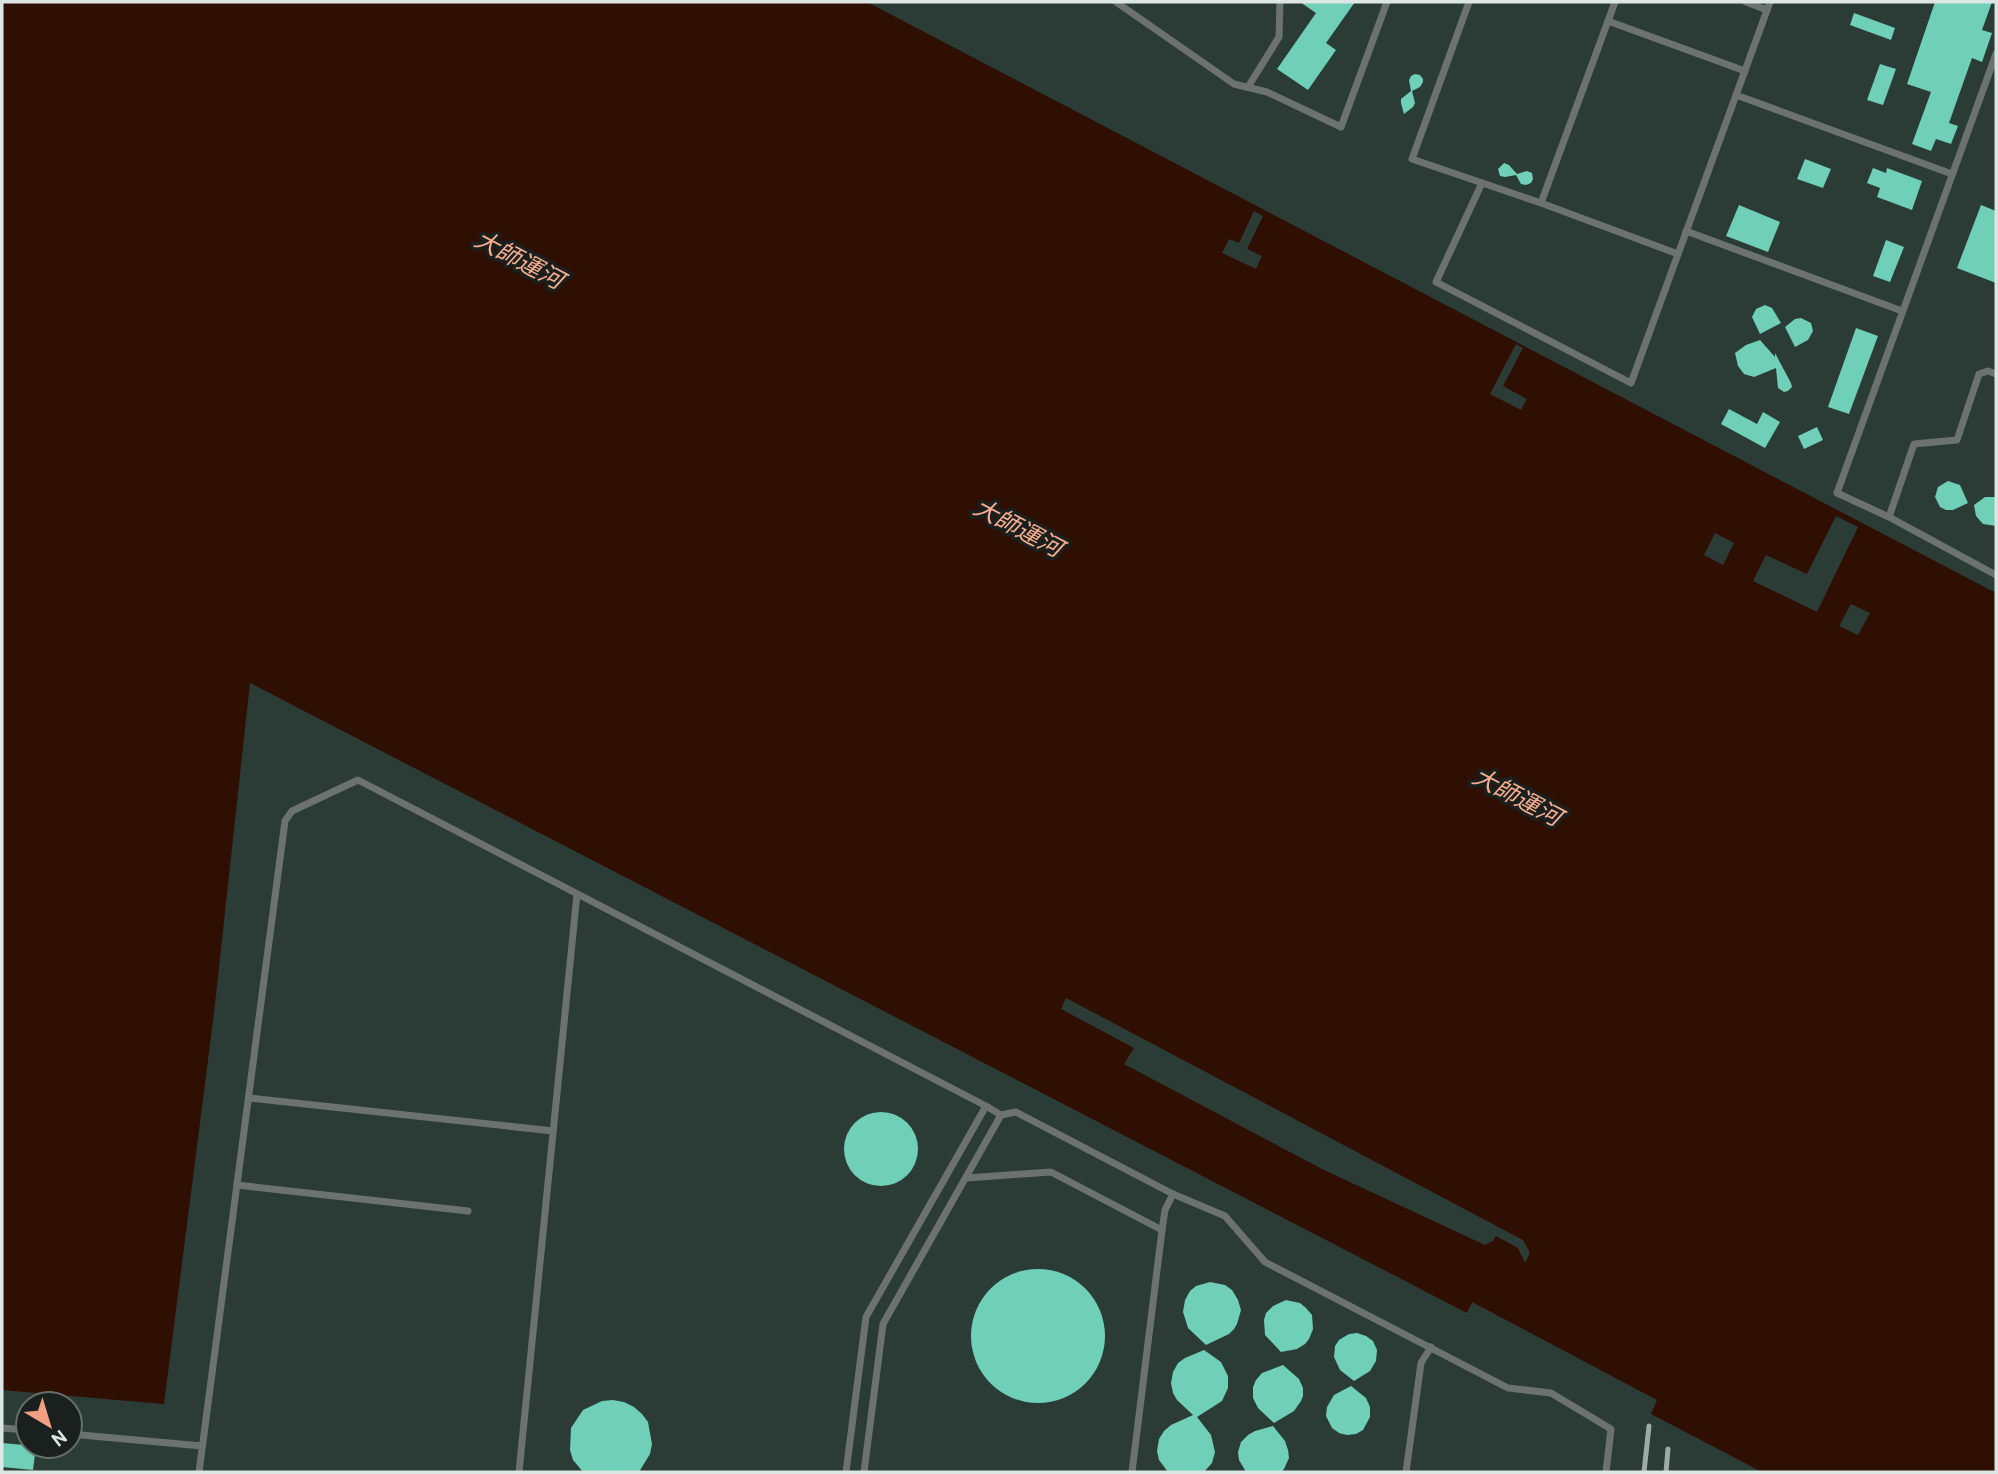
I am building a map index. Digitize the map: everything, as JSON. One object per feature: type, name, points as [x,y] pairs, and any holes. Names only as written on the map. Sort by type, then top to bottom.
[{"type":"lane","points":[[1116,2],[1234,84],[1267,92],[1341,127],[1387,2]]},
{"type":"lane","points":[[1248,87],[1279,37],[1280,2]]},
{"type":"lane","points":[[1469,2],[1412,159],[1678,254]]},
{"type":"lane","points":[[1541,203],[1615,2]]},
{"type":"lane","points":[[1482,183],[1436,282],[1631,383],[1769,6],[1746,2]]},
{"type":"lane","points":[[1608,21],[1745,71]]},
{"type":"lane","points":[[1996,54],[1837,493],[1889,517],[1996,575]]},
{"type":"lane","points":[[1736,95],[1952,174]]},
{"type":"lane","points":[[1686,231],[1902,311]]},
{"type":"lane","points":[[1889,517],[1914,444],[1957,440],[1979,374],[1996,374]]},
{"type":"lane","points":[[199,1472],[285,821],[292,811],[358,780],[1002,1115],[1016,1112],[1173,1194],[1225,1216],[1265,1262],[1508,1388],[1550,1393],[1611,1429],[1606,1472]]},
{"type":"lane","points":[[519,1472],[578,894]]},
{"type":"lane","points":[[249,1098],[553,1131]]},
{"type":"lane","points":[[845,1472],[866,1317],[986,1106]]},
{"type":"lane","points":[[864,1472],[883,1324],[1002,1115]]},
{"type":"lane","points":[[967,1178],[1051,1172],[1163,1230]]},
{"type":"lane","points":[[237,1185],[468,1212]]},
{"type":"lane","points":[[1132,1472],[1165,1210],[1173,1194]]},
{"type":"lane","points":[[1406,1472],[1421,1363],[1431,1347]]},
{"type":"lane","points":[[84,1435],[202,1446]]},
{"type":"water","name":"大師運河","points":[[2,2],[867,2],[1996,593],[1996,1472],[1762,1472],[1651,1414],[1657,1400],[1472,1302],[1467,1313],[250,683],[214,1013],[164,1404],[84,1397],[84,1390],[2,1390]]},
{"type":"pier","points":[[1254,211],[1263,216],[1247,249],[1262,256],[1256,269],[1222,253],[1229,239],[1239,243]]},
{"type":"pier","points":[[1516,344],[1523,348],[1503,386],[1527,399],[1521,410],[1490,394]]},
{"type":"pier","points":[[1836,516],[1858,527],[1817,612],[1753,581],[1766,555],[1807,574]]},
{"type":"pier","points":[[1715,533],[1734,543],[1723,565],[1704,555]]},
{"type":"pier","points":[[1851,604],[1870,613],[1858,635],[1839,626]]},
{"type":"pier","points":[[1066,998],[1523,1240],[1530,1253],[1525,1263],[1518,1248],[1496,1236],[1485,1245],[1324,1170],[1124,1064],[1134,1048],[1061,1009]]},
{"type":"building","points":[[1300,2],[1355,2],[1326,43],[1336,50],[1308,90],[1277,69],[1316,13]]},
{"type":"building","points":[[1935,2],[1992,2],[1982,30],[1992,33],[1982,62],[1972,58],[1949,123],[1958,126],[1951,144],[1936,139],[1931,151],[1912,144],[1931,92],[1907,84]]},
{"type":"building","points":[[1854,13],[1895,28],[1891,40],[1850,25]]},
{"type":"building","points":[[1880,64],[1896,69],[1883,105],[1867,100]]},
{"type":"building","points":[[1415,74],[1420,75],[1423,82],[1412,91],[1415,103],[1404,114],[1401,99],[1411,91],[1409,80]]},
{"type":"building","points":[[1805,159],[1831,169],[1823,188],[1797,179]]},
{"type":"building","points":[[1504,163],[1517,174],[1527,171],[1532,173],[1531,183],[1521,184],[1516,175],[1500,176],[1498,169]]},
{"type":"building","points":[[1873,168],[1886,173],[1887,168],[1922,181],[1912,210],[1877,197],[1880,188],[1867,183]]},
{"type":"building","points":[[1739,205],[1780,222],[1768,252],[1726,236]]},
{"type":"building","points":[[1981,205],[1996,211],[1996,283],[1957,268]]},
{"type":"building","points":[[1886,240],[1904,247],[1890,282],[1873,276]]},
{"type":"building","points":[[1765,305],[1772,308],[1781,323],[1760,334],[1752,317],[1756,309]]},
{"type":"building","points":[[1801,318],[1811,323],[1813,331],[1808,340],[1795,347],[1785,327]]},
{"type":"building","points":[[1856,328],[1878,336],[1849,414],[1828,407]]},
{"type":"building","points":[[1760,340],[1775,357],[1775,353],[1791,383],[1792,387],[1788,391],[1784,392],[1778,388],[1776,368],[1754,377],[1744,374],[1738,366],[1735,353]]},
{"type":"building","points":[[1729,409],[1757,424],[1763,412],[1780,422],[1765,448],[1721,424]]},
{"type":"building","points":[[1817,427],[1823,440],[1804,449],[1798,436]]},
{"type":"building","points":[[1948,481],[1960,485],[1968,503],[1953,510],[1940,507],[1935,497],[1938,487]]},
{"type":"building","points":[[1985,497],[1996,497],[1996,526],[1983,524],[1976,516],[1974,505]]},
{"type":"building","points":[[881,1112],[902,1118],[912,1128],[918,1149],[912,1170],[902,1180],[881,1186],[860,1180],[850,1170],[844,1149],[850,1128],[860,1118]]},
{"type":"building","points":[[1038,1269],[1063,1274],[1085,1289],[1100,1311],[1105,1336],[1100,1361],[1085,1383],[1063,1398],[1038,1403],[1013,1398],[991,1383],[976,1361],[971,1336],[976,1311],[991,1289],[1013,1274]]},
{"type":"building","points":[[1210,1282],[1225,1285],[1232,1290],[1241,1310],[1237,1324],[1229,1334],[1206,1345],[1188,1328],[1183,1312],[1190,1291]]},
{"type":"building","points":[[1286,1300],[1300,1303],[1306,1308],[1312,1315],[1313,1329],[1305,1344],[1297,1349],[1281,1352],[1265,1335],[1264,1320],[1266,1313],[1273,1306]]},
{"type":"building","points":[[1357,1333],[1373,1341],[1377,1350],[1376,1361],[1370,1371],[1354,1381],[1340,1370],[1334,1357],[1335,1346],[1339,1340]]},
{"type":"building","points":[[1204,1350],[1221,1362],[1228,1376],[1228,1388],[1222,1401],[1197,1417],[1211,1435],[1215,1452],[1212,1463],[1204,1472],[1168,1472],[1159,1460],[1159,1439],[1171,1425],[1193,1415],[1173,1393],[1173,1372],[1185,1358]]},
{"type":"building","points":[[1283,1365],[1299,1379],[1303,1396],[1294,1411],[1274,1423],[1258,1408],[1253,1398],[1253,1387],[1262,1373]]},
{"type":"building","points":[[1351,1386],[1366,1398],[1370,1417],[1363,1430],[1347,1435],[1332,1428],[1326,1416],[1327,1407],[1334,1395]]},
{"type":"building","points":[[613,1400],[634,1407],[648,1422],[652,1444],[650,1454],[639,1472],[583,1472],[573,1460],[570,1450],[571,1428],[583,1410],[602,1401]]},
{"type":"building","points":[[1273,1426],[1285,1441],[1288,1450],[1289,1458],[1284,1469],[1281,1472],[1246,1472],[1239,1460],[1241,1442],[1255,1431]]},
{"type":"building","points":[[2,1443],[14,1444],[14,1460],[34,1460],[33,1470],[2,1467]]},
{"type":"railway","points":[[1644,1472],[1649,1426]]},
{"type":"railway","points":[[1666,1472],[1668,1449]]}]
